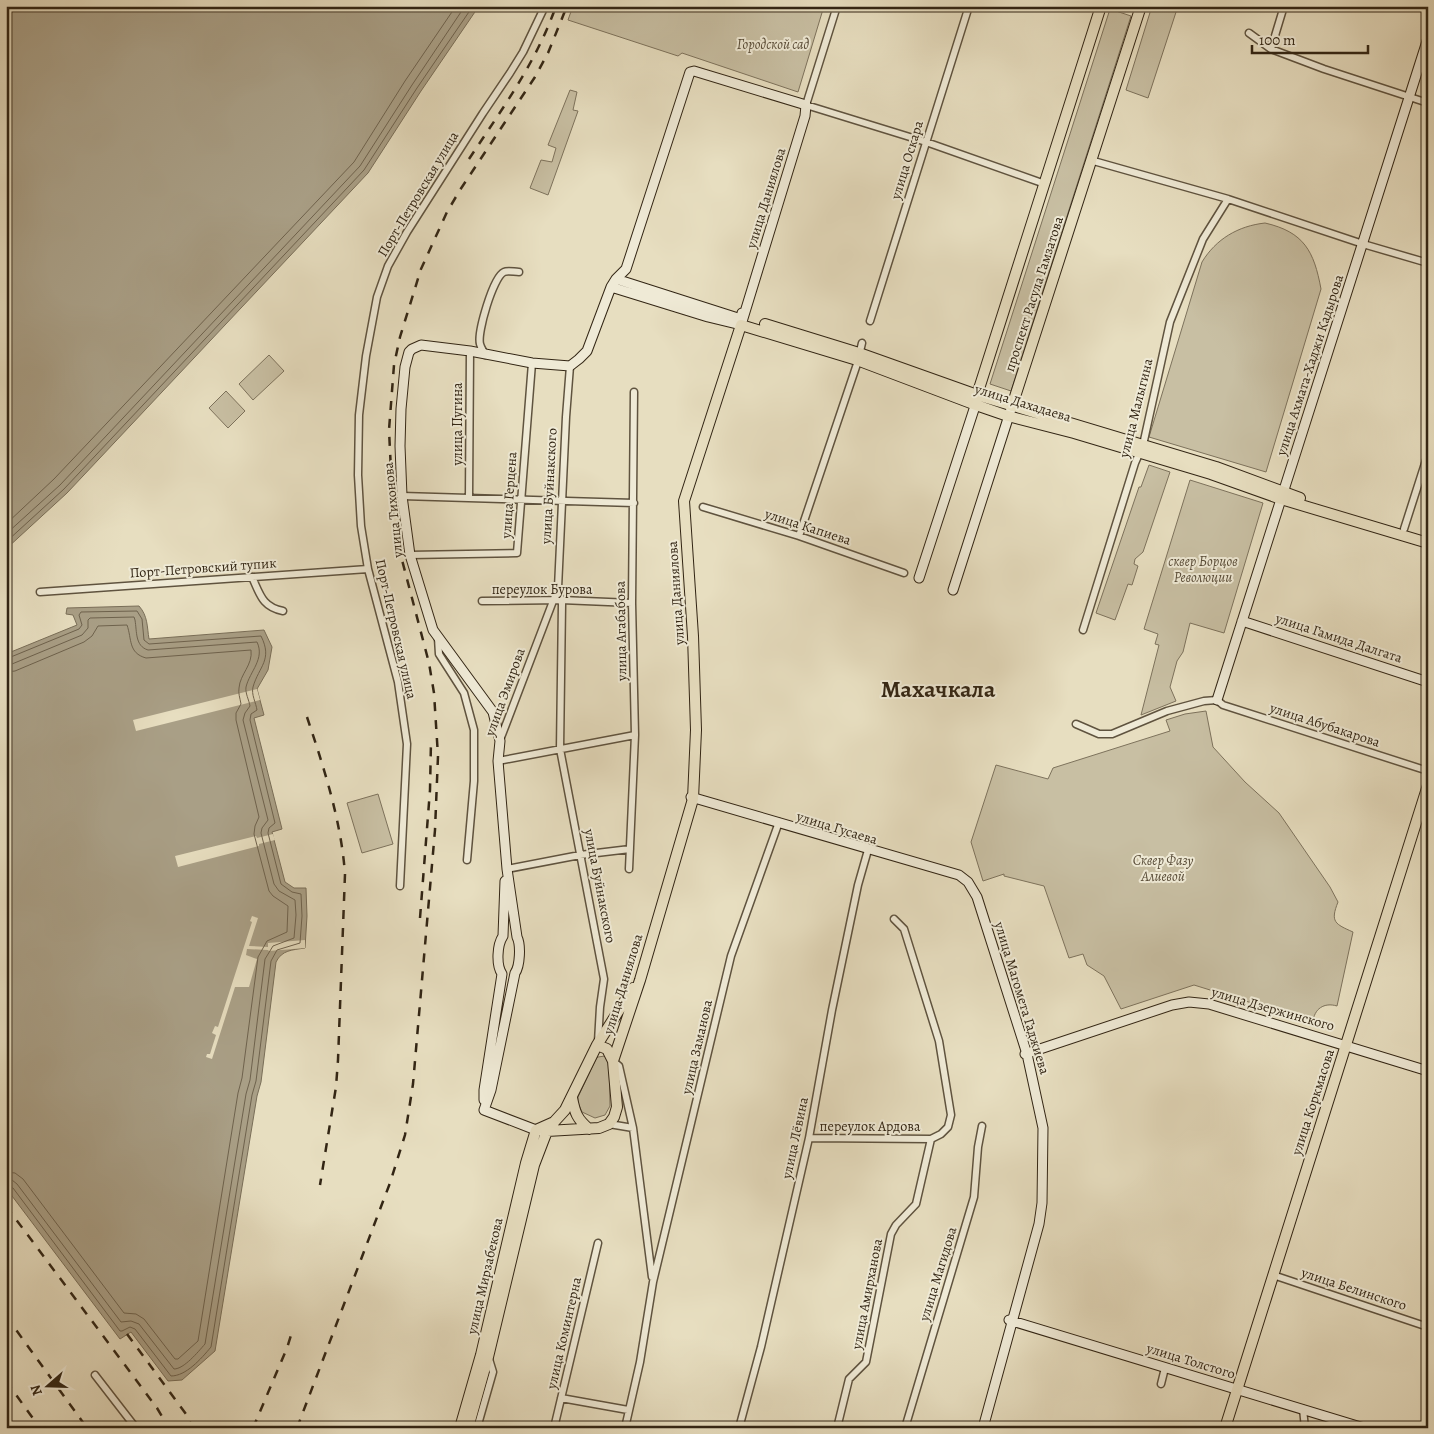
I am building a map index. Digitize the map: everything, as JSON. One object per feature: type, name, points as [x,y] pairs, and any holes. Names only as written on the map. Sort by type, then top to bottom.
[{"type":"main road","name":"проспект Расула Гамзатова","points":[[977,400],[1101,6]]},
{"type":"main road","name":"проспект Расула Гамзатова","points":[[1010,411],[1137,7]]},
{"type":"main road","name":"улица Дахадаева","points":[[741,322],[859,352],[977,400],[1074,433],[1141,450],[1428,543]]},
{"type":"main road","name":"улица Даниялова","points":[[609,1124],[614,1117],[617,1107],[613,1061],[640,980],[692,798],[696,711],[684,501],[741,322]]},
{"type":"main road","name":"улица Дахадаева","points":[[1282,496],[1428,536]]},
{"type":"main road","name":"улица Коркмасова","points":[[1225,1428],[1428,785]]},
{"type":"main road","name":"улица Даниялова","points":[[536,1130],[554,1122],[565,1110],[597,1045],[638,980],[692,798]]},
{"type":"main road","points":[[597,1045],[607,1049],[613,1061]]},
{"type":"main road","points":[[572,1098],[579,1120],[590,1129]]},
{"type":"main road","points":[[547,1132],[590,1129],[609,1124]]},
{"type":"main road","name":"улица Мирзабекова","points":[[468,1428],[516,1201],[536,1130]]},
{"type":"main road","name":"улица Мирзабекова","points":[[460,1428],[484,1356],[534,1165],[547,1132]]},
{"type":"street","name":"Порт-Петровская улица","points":[[400,886],[408,744],[398,682],[368,569],[361,526],[358,475],[359,415],[363,375],[378,297],[388,266],[407,232],[510,73],[545,6]]},
{"type":"street","name":"улица Даниялова","points":[[741,322],[837,6]]},
{"type":"street","name":"улица Оскара","points":[[870,321],[969,6]]},
{"type":"street","points":[[1271,50],[1284,6]]},
{"type":"street","points":[[1249,33],[1271,50],[1428,104]]},
{"type":"street","name":"улица Ахмата-Хаджи Кадырова","points":[[1217,700],[1364,244],[1428,38]]},
{"type":"street","points":[[470,351],[532,363],[570,366],[587,350],[614,283],[626,269],[690,72],[806,104],[926,142],[1045,184]]},
{"type":"street","points":[[1090,160],[1228,199],[1364,244],[1428,262]]},
{"type":"street","name":"улица Малыгина","points":[[1083,630],[1135,463],[1141,450],[1170,322],[1203,239],[1228,199]]},
{"type":"street","points":[[486,355],[480,344],[488,299],[500,274],[504,271],[519,272]]},
{"type":"street","name":"улица Дахадаева","points":[[614,283],[741,322]]},
{"type":"street","name":"улица Тихонова","points":[[470,351],[427,345],[417,346],[412,349],[407,357],[400,409],[402,496],[410,555],[433,630],[493,712],[500,741]]},
{"type":"street","name":"улица Пугина","points":[[469,497],[470,351]]},
{"type":"street","points":[[798,536],[859,352]]},
{"type":"street","name":"улица Герцена","points":[[410,555],[517,553],[532,363]]},
{"type":"street","name":"улица Буйнакского","points":[[570,366],[558,588],[562,604],[560,749],[604,979],[597,1045]]},
{"type":"street","name":"улица Агабабова","points":[[629,869],[635,735],[632,603],[634,392]]},
{"type":"street","name":"проспект Расула Гамзатова","points":[[920,578],[977,400]]},
{"type":"street","name":"проспект Расула Гамзатова","points":[[953,590],[1010,411]]},
{"type":"street","points":[[1404,529],[1428,454]]},
{"type":"street","points":[[402,496],[634,503]]},
{"type":"street","name":"улица Капиева","points":[[703,507],[798,536],[904,573]]},
{"type":"street","name":"Порт-Петровский тупик","points":[[40,592],[368,569]]},
{"type":"street","points":[[252,577],[268,607],[283,611]]},
{"type":"street","name":"улица Эмирова","points":[[484,1110],[515,973],[518,969],[519,942],[516,937],[506,869],[498,760],[500,741],[558,588]]},
{"type":"street","name":"переулок Бурова","points":[[482,601],[561,600],[632,603]]},
{"type":"street","name":"улица Гамида Далгата","points":[[1242,622],[1428,682]]},
{"type":"street","points":[[438,638],[439,654],[464,693],[474,730],[474,781],[467,860]]},
{"type":"street","points":[[1076,724],[1099,734],[1112,734],[1167,712],[1204,701],[1217,700]]},
{"type":"street","name":"улица Абубакарова","points":[[1217,700],[1223,705],[1428,771]]},
{"type":"street","points":[[498,760],[635,735]]},
{"type":"street","name":"улица Гусаева","points":[[692,798],[958,877],[971,890]]},
{"type":"street","name":"улица Заманова","points":[[625,1428],[640,1362],[653,1282],[731,956],[779,823]]},
{"type":"street","points":[[506,869],[580,855],[630,849]]},
{"type":"street","name":"улица Гусаева","points":[[867,851],[959,876]]},
{"type":"street","name":"улица Лёвина","points":[[739,1428],[809,1138],[858,885],[867,851]]},
{"type":"street","name":"улица Эмирова","points":[[484,1110],[484,1090],[502,974],[498,968],[500,941],[503,936],[506,869]]},
{"type":"street","name":"улица Магомета Гаджиева","points":[[959,876],[968,882],[977,897],[1026,1054],[1041,1128],[1039,1203],[983,1428]]},
{"type":"street","name":"улица Магомета Гаджиева","points":[[971,890],[976,900],[1026,1054]]},
{"type":"street","points":[[894,919],[904,929],[940,1050],[951,1115],[948,1127],[940,1134],[931,1138]]},
{"type":"street","points":[[503,936],[513,935],[516,937]]},
{"type":"street","points":[[502,974],[510,976],[515,973]]},
{"type":"street","name":"улица Дзержинского","points":[[1026,1054],[1172,1005],[1189,1002],[1209,1004],[1428,1071]]},
{"type":"street","name":"улица Заманова","points":[[613,1061],[620,1066],[633,1128],[653,1282]]},
{"type":"street","points":[[484,1110],[536,1130],[547,1132]]},
{"type":"street","points":[[609,1124],[633,1128]]},
{"type":"street","name":"улица Магидова","points":[[905,1428],[974,1197],[978,1147],[982,1126]]},
{"type":"street","name":"переулок Ардова","points":[[809,1138],[931,1138]]},
{"type":"street","name":"улица Амирханова","points":[[837,1428],[849,1380],[866,1362],[891,1234],[896,1225],[916,1204],[931,1138]]},
{"type":"street","name":"улица Коминтерна","points":[[554,1428],[598,1243]]},
{"type":"street","name":"улица Белинского","points":[[1273,1275],[1428,1327]]},
{"type":"street","name":"улица Магомета Гаджиева","points":[[978,1428],[1011,1321]]},
{"type":"street","name":"улица Толстого","points":[[1011,1321],[1364,1428]]},
{"type":"street","points":[[478,1428],[493,1372],[484,1356]]},
{"type":"street","points":[[1161,1384],[1165,1368]]},
{"type":"street","points":[[95,1375],[136,1428]]},
{"type":"street","points":[[561,1398],[628,1410]]},
{"type":"street","points":[[1303,1409],[1305,1428]]},
{"type":"green space","name":"Городской сад","points":[[573,6],[824,6],[798,92],[682,53],[678,56],[568,20]]},
{"type":"green space","points":[[1152,6],[1178,6],[1148,98],[1126,90]]},
{"type":"green space","points":[[1110,9],[1131,16],[1011,391],[990,384]]},
{"type":"green space","points":[[570,90],[577,92],[573,110],[578,111],[548,195],[530,188],[541,160],[552,162],[556,148],[548,145]]},
{"type":"green space","points":[[1265,223],[1289,232],[1305,245],[1315,264],[1321,289],[1266,472],[1149,437],[1202,262],[1221,240],[1229,235],[1246,227]]},
{"type":"green space","points":[[269,355],[284,371],[253,400],[239,384]]},
{"type":"green space","points":[[226,391],[245,411],[228,428],[209,408]]},
{"type":"green space","points":[[1149,465],[1170,472],[1143,552],[1135,559],[1134,564],[1138,566],[1132,585],[1128,584],[1115,620],[1096,613],[1139,487],[1141,487]]},
{"type":"green space","name":"сквер Борцов Революции","points":[[1190,480],[1263,503],[1224,633],[1190,623],[1183,652],[1177,661],[1170,687],[1176,701],[1141,715],[1159,645],[1155,644],[1158,634],[1144,629]]},
{"type":"green space","name":"Сквер Фазу Алиевой","points":[[1206,711],[1213,747],[1245,782],[1279,813],[1330,887],[1338,902],[1334,914],[1336,922],[1353,932],[1337,1006],[1328,1005],[1320,1008],[1315,1013],[1313,1022],[1194,985],[1121,1009],[1104,976],[1087,965],[1083,954],[1069,958],[1044,886],[1004,876],[1004,874],[983,881],[971,842],[996,765],[1048,779],[1053,768],[1170,731],[1166,720],[1185,714]]},
{"type":"green space","points":[[378,794],[393,844],[362,853],[347,803]]},
{"type":"green space","points":[[605,1056],[609,1061],[610,1106],[605,1115],[595,1118],[582,1112],[578,1103],[578,1097],[596,1059]]},
{"type":"water","points":[[6,6],[479,6],[368,173],[67,493],[6,549]]},
{"type":"water","points":[[139,606],[146,618],[149,639],[264,630],[272,647],[268,670],[257,689],[264,715],[254,718],[282,829],[272,832],[285,882],[294,888],[306,888],[305,948],[284,953],[276,962],[261,1082],[257,1096],[215,1351],[182,1380],[168,1381],[131,1332],[120,1339],[6,1188],[6,654],[77,625],[73,615],[66,614],[67,608]]},
{"type":"pier","points":[[257,689],[260,700],[136,731],[133,720]]},
{"type":"pier","points":[[273,834],[275,840],[259,844],[259,846],[178,867],[175,856],[256,836],[257,838]]},
{"type":"pier","points":[[252,916],[258,918],[249,946],[268,947],[268,943],[305,940],[305,948],[269,951],[247,949],[246,955],[257,959],[249,987],[235,987],[212,1059],[206,1057],[207,1054],[210,1054],[216,1035],[212,1033],[215,1026],[218,1027],[252,922],[250,921]]},
{"type":"railway","points":[[469,159],[506,104],[539,47],[556,6]]},
{"type":"railway","points":[[297,1428],[390,1183],[405,1135],[413,1084],[435,830],[438,756],[434,693],[429,663],[402,560],[393,512],[389,430],[394,365],[400,337],[421,269],[447,212],[535,77],[548,53],[567,6]]},
{"type":"railway","points":[[307,717],[336,814],[345,874],[336,1087],[320,1185]]},
{"type":"railway","points":[[420,918],[430,790],[431,741]]},
{"type":"railway","points":[[6,1206],[157,1408],[169,1428]]},
{"type":"railway","points":[[6,1316],[87,1428]]},
{"type":"railway","points":[[253,1428],[287,1348],[293,1329]]},
{"type":"railway","points":[[127,1334],[186,1414],[193,1428]]},
{"type":"railway","points":[[6,1381],[40,1428]]},
{"type":"district","name":"Махачкала","points":[[938,689]]}]
